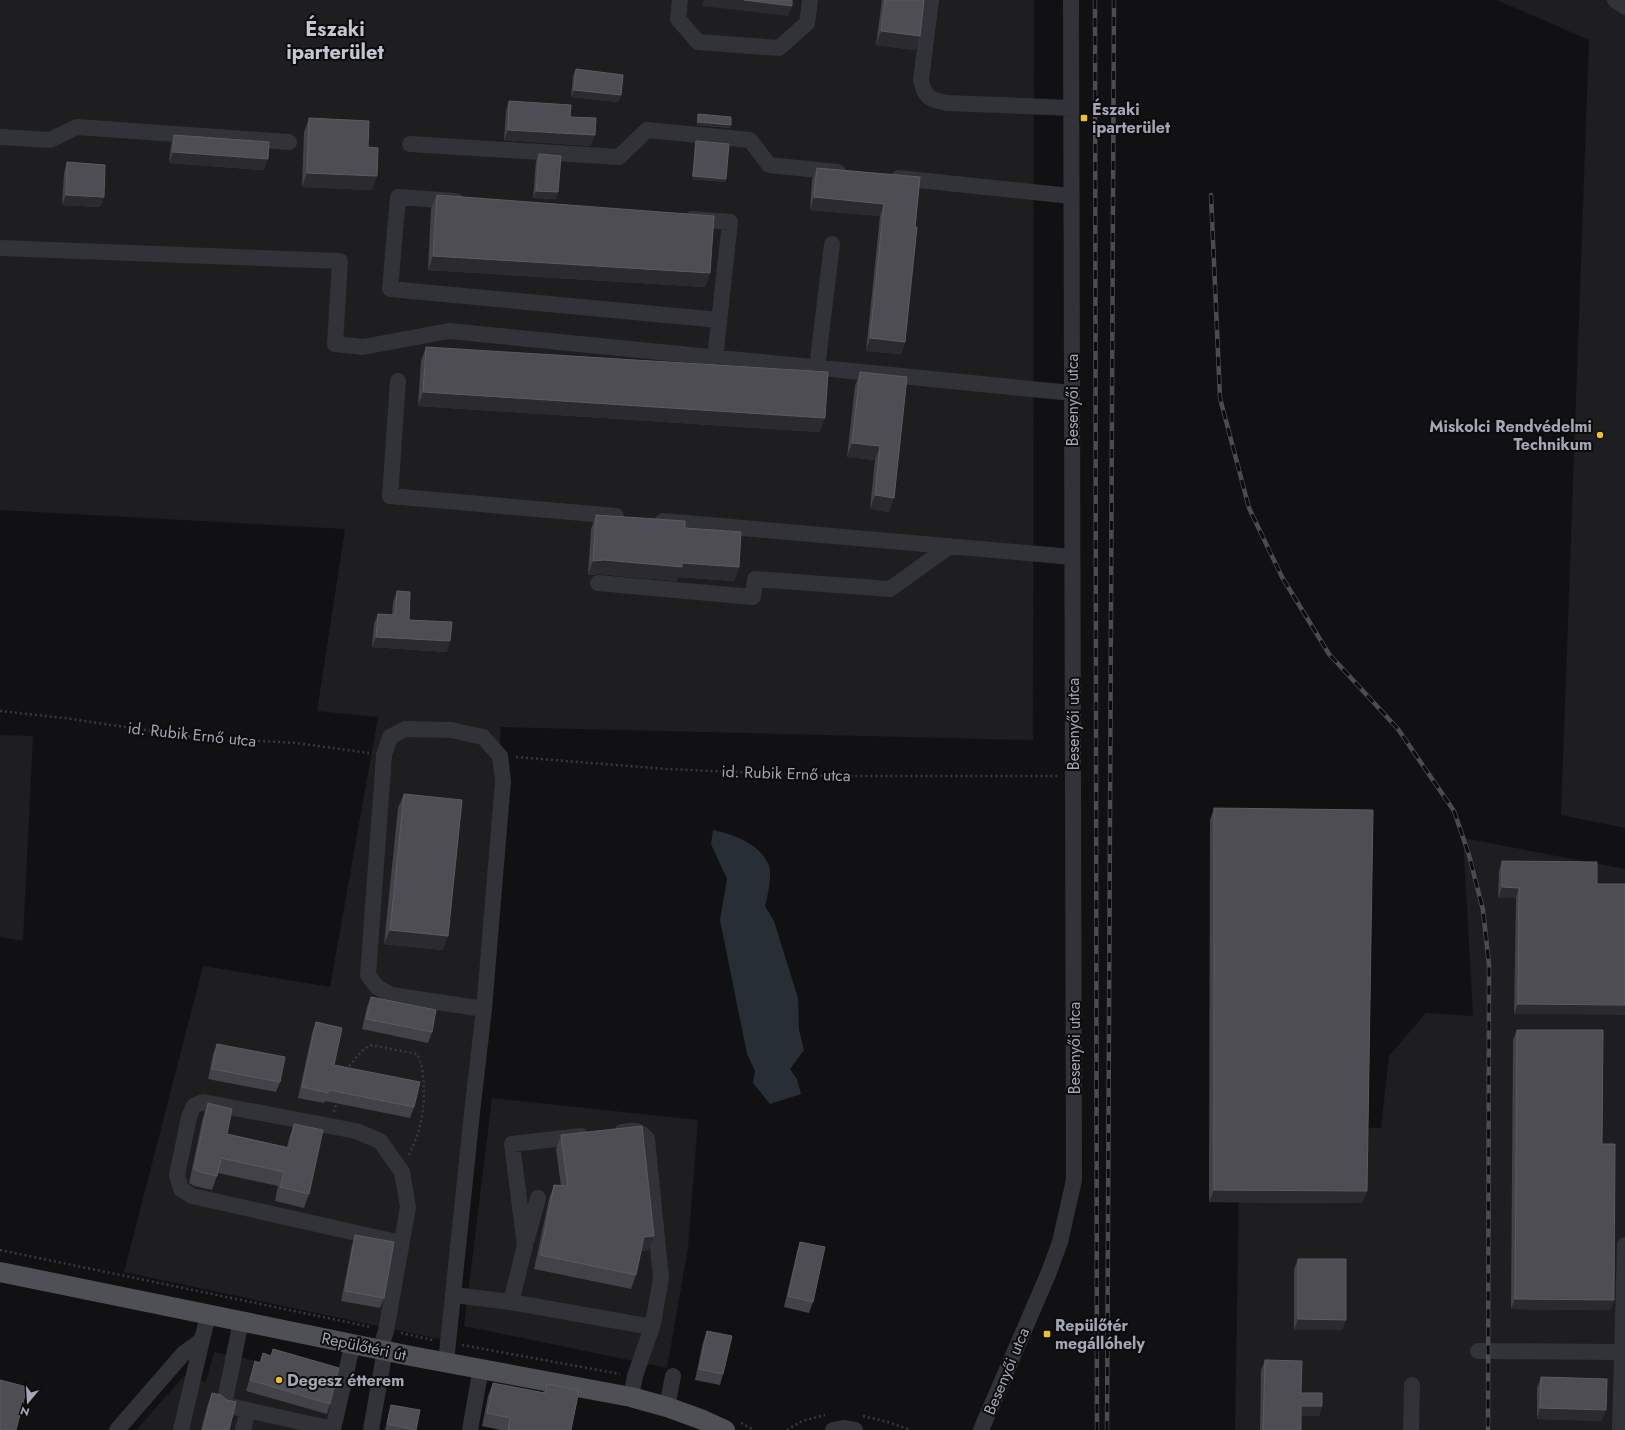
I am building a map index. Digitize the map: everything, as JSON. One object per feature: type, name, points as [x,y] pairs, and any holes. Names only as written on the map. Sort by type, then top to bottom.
[{"type":"main road","name":"Repülőtéri út","points":[[0,1272],[383,1350],[631,1397],[667,1407],[725,1430]]},
{"type":"street","points":[[680,0],[678,19],[698,42],[779,48],[807,23],[810,0]]},
{"type":"street","points":[[931,0],[921,80],[923,92],[927,96],[933,100],[947,103],[1071,108]]},
{"type":"street","name":"Besenyői utca","points":[[981,1430],[1049,1272],[1060,1242],[1074,1180],[1071,0]]},
{"type":"street","points":[[1615,0],[1625,7]]},
{"type":"street","points":[[0,137],[50,140],[77,127],[288,142]]},
{"type":"street","points":[[410,144],[619,157],[647,130],[750,140],[769,165],[856,174]]},
{"type":"street","points":[[880,176],[1071,196]]},
{"type":"street","points":[[469,202],[398,197],[390,289],[719,320]]},
{"type":"street","points":[[675,218],[730,222],[714,358]]},
{"type":"street","points":[[817,368],[832,244]]},
{"type":"street","points":[[0,248],[340,261],[334,344],[363,346],[449,332],[1072,393]]},
{"type":"street","points":[[398,381],[390,496],[1072,557]]},
{"type":"street","points":[[598,583],[753,597],[755,579],[890,589],[950,546]]},
{"type":"street","points":[[446,1362],[484,1009],[503,781],[500,756],[484,737],[452,730],[405,729],[390,737],[384,755],[368,975],[377,987],[391,995],[484,1009]]},
{"type":"street","points":[[371,1430],[386,1331],[408,1207],[402,1172],[380,1141],[356,1131],[203,1102],[194,1106],[189,1117],[177,1175],[181,1190],[192,1196],[401,1243]]},
{"type":"street","points":[[525,1246],[512,1144],[636,1130],[647,1138],[661,1278],[652,1327],[635,1376],[631,1397]]},
{"type":"street","points":[[511,1302],[538,1198]]},
{"type":"street","points":[[1620,1430],[1625,1245]]},
{"type":"street","points":[[454,1295],[511,1302],[652,1327]]},
{"type":"street","points":[[181,1430],[208,1314]]},
{"type":"street","points":[[241,1321],[224,1405],[333,1429],[351,1351],[354,1344]]},
{"type":"street","points":[[117,1430],[183,1354],[202,1340]]},
{"type":"street","points":[[1478,1351],[1622,1352]]},
{"type":"street","points":[[470,1430],[481,1368]]},
{"type":"street","points":[[667,1407],[674,1376]]},
{"type":"street","points":[[1411,1430],[1412,1385]]},
{"type":"street","points":[[243,1430],[248,1410]]},
{"type":"path","name":"id. Rubik Ernő utca","points":[[0,711],[64,718],[193,738],[296,743],[384,755]]},
{"type":"path","name":"id. Rubik Ernő utca","points":[[500,756],[666,769],[831,776],[1073,776]]},
{"type":"path","points":[[342,1075],[361,1052],[370,1045],[417,1054],[421,1060],[424,1084],[421,1124],[402,1172]]},
{"type":"path","points":[[331,1126],[337,1097]]},
{"type":"shaded area","points":[[0,0],[1034,0],[1033,740],[501,727],[463,1157],[444,1340],[124,1272],[203,966],[330,987],[378,717],[317,711],[345,529],[0,510]]},
{"type":"shaded area","name":"Miskolci Rendvédelmi Technikum","points":[[1497,0],[1625,0],[1625,828],[1561,815],[1589,40]]},
{"type":"shaded area","points":[[0,735],[33,736],[23,941],[0,937]]},
{"type":"shaded area","points":[[713,830],[729,834],[746,841],[765,858],[770,870],[770,880],[765,906],[774,921],[798,998],[799,1030],[804,1050],[790,1069],[797,1079],[801,1094],[770,1104],[753,1083],[755,1071],[747,1054],[720,920],[727,879],[711,844]]},
{"type":"shaded area","points":[[1463,838],[1625,869],[1625,1430],[1235,1430],[1240,1123],[1381,1128],[1389,1056],[1426,1013],[1473,1016]]},
{"type":"shaded area","points":[[492,1098],[698,1120],[688,1248],[667,1368],[464,1326]]},
{"type":"shaded area","points":[[214,1352],[349,1380],[338,1430],[136,1430],[184,1376],[206,1382]]},
{"type":"building","points":[[744,0],[792,0],[792,6]]},
{"type":"building","points":[[885,0],[924,0],[920,36],[881,31]]},
{"type":"building","points":[[576,69],[623,75],[621,95],[574,90]]},
{"type":"building","points":[[509,101],[571,105],[570,117],[596,118],[595,135],[508,130]]},
{"type":"building","points":[[698,114],[731,117],[731,125],[698,122]]},
{"type":"building","points":[[309,118],[369,121],[368,147],[378,148],[377,176],[307,173]]},
{"type":"building","points":[[174,135],[269,142],[268,159],[173,152]]},
{"type":"building","points":[[696,141],[729,144],[726,179],[693,176]]},
{"type":"building","points":[[539,154],[561,156],[558,192],[536,191]]},
{"type":"building","points":[[67,162],[105,165],[104,197],[66,195]]},
{"type":"building","points":[[817,168],[920,177],[915,227],[917,227],[905,342],[870,338],[884,204],[814,197]]},
{"type":"building","points":[[437,195],[714,216],[710,273],[433,256]]},
{"type":"building","points":[[426,347],[828,372],[825,418],[423,392]]},
{"type":"building","points":[[860,372],[907,377],[894,498],[875,495],[880,446],[852,443]]},
{"type":"building","points":[[596,515],[685,521],[685,528],[741,532],[739,567],[682,563],[682,567],[604,560],[593,561]]},
{"type":"building","points":[[397,591],[410,592],[409,620],[452,622],[450,641],[376,637],[378,614],[395,615]]},
{"type":"building","points":[[404,794],[462,800],[448,936],[390,930]]},
{"type":"building","points":[[1214,808],[1373,810],[1367,1191],[1214,1190]]},
{"type":"building","points":[[1502,861],[1597,862],[1597,884],[1625,884],[1625,1005],[1518,1004],[1519,888],[1502,887]]},
{"type":"building","points":[[371,997],[436,1010],[432,1032],[366,1019]]},
{"type":"building","points":[[316,1022],[342,1028],[334,1065],[420,1082],[414,1107],[329,1090],[328,1093],[302,1087]]},
{"type":"building","points":[[1517,1030],[1603,1030],[1602,1144],[1615,1144],[1614,1300],[1515,1299]]},
{"type":"building","points":[[217,1044],[285,1057],[280,1082],[212,1069]]},
{"type":"building","points":[[208,1103],[232,1109],[227,1134],[289,1148],[294,1124],[323,1130],[309,1194],[280,1187],[284,1172],[221,1158],[217,1176],[194,1169]]},
{"type":"building","points":[[642,1126],[654,1236],[644,1237],[636,1275],[540,1255],[554,1185],[568,1186],[561,1135]]},
{"type":"building","points":[[355,1235],[394,1242],[384,1298],[345,1291]]},
{"type":"building","points":[[800,1242],[825,1247],[813,1302],[788,1296]]},
{"type":"building","points":[[1298,1259],[1346,1259],[1346,1320],[1298,1319]]},
{"type":"building","points":[[707,1331],[732,1336],[723,1374],[699,1369]]},
{"type":"building","points":[[273,1349],[339,1368],[330,1404],[250,1380],[255,1361],[260,1363],[263,1353],[271,1356]]},
{"type":"building","points":[[1265,1360],[1302,1361],[1301,1393],[1322,1393],[1322,1406],[1301,1406],[1301,1430],[1263,1430]]},
{"type":"building","points":[[1541,1377],[1607,1379],[1606,1410],[1540,1408]]},
{"type":"building","points":[[0,1380],[27,1387],[16,1430],[0,1430]]},
{"type":"building","points":[[493,1383],[545,1393],[547,1384],[579,1390],[571,1430],[508,1429],[510,1418],[487,1413]]},
{"type":"building","points":[[212,1393],[221,1395],[227,1400],[236,1402],[229,1430],[203,1430]]},
{"type":"building","points":[[391,1405],[420,1410],[416,1430],[387,1424]]},
{"type":"railway","points":[[1095,0],[1097,1430]]},
{"type":"railway","points":[[1107,1430],[1114,0]]},
{"type":"railway","points":[[1211,195],[1220,398],[1249,508],[1282,577],[1329,654],[1398,729],[1454,811],[1469,855],[1483,910],[1489,965],[1488,1430]]},
{"type":"place","name":"Északi iparterület","points":[[1084,118]]},
{"type":"place","name":"Miskolci Rendvédelmi Technikum","points":[[1600,435]]},
{"type":"place","name":"Repülőtér megállóhely","points":[[1047,1334]]},
{"type":"place","name":"Degesz étterem","points":[[279,1380]]},
{"type":"district","name":"Északi iparterület","points":[[335,40]]}]
